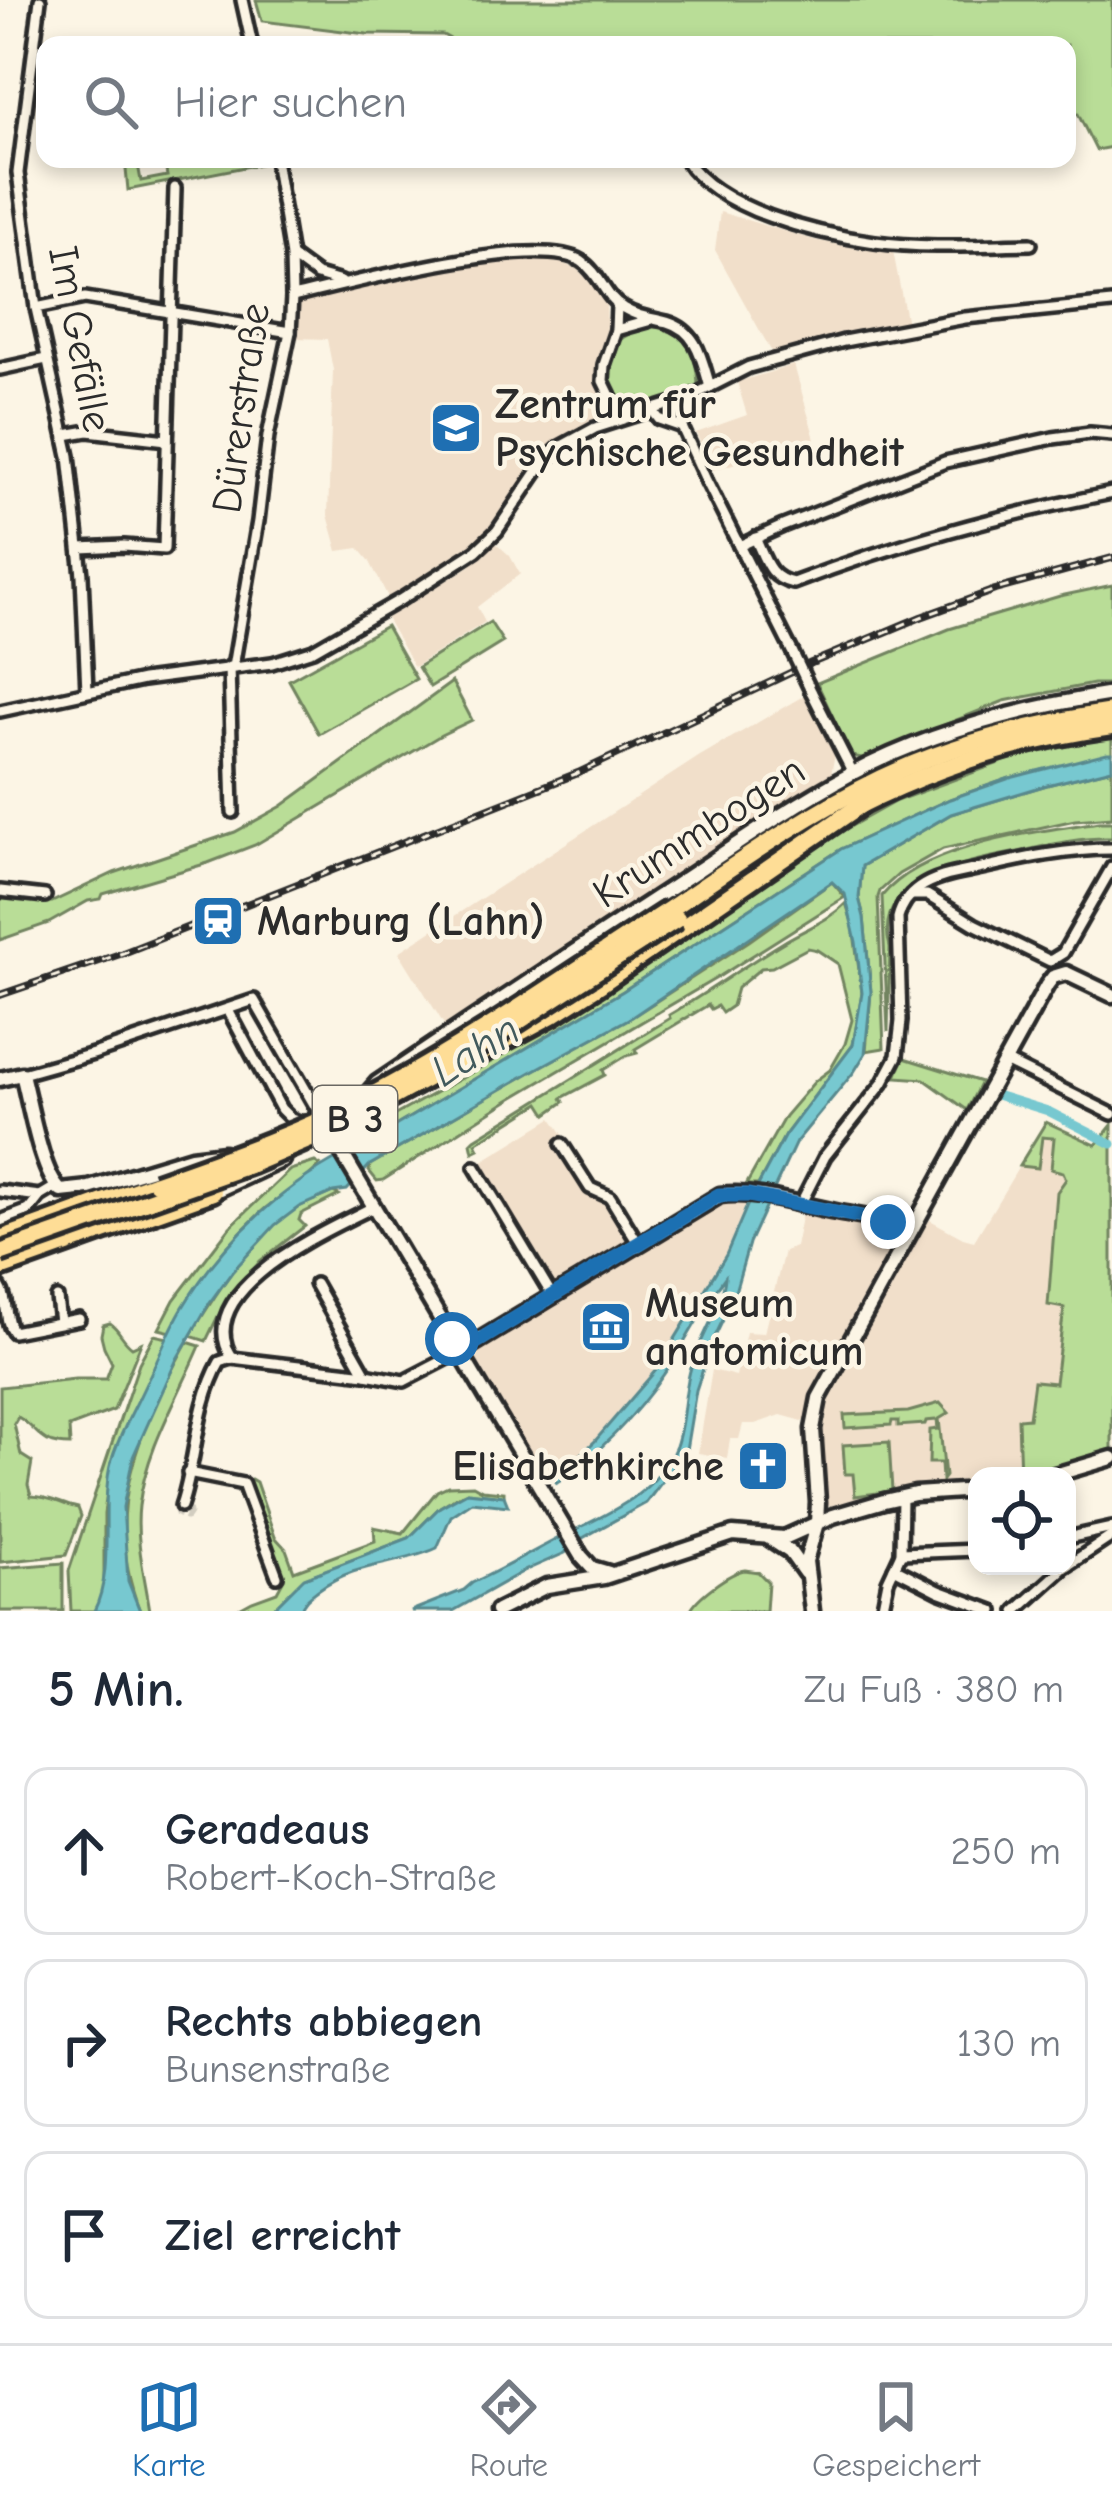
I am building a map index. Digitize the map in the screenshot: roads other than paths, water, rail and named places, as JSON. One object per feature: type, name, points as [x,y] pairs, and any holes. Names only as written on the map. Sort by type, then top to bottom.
[{"type":"highway","name":"B 3","points":[[374,1105],[575,1001],[764,846],[884,776],[997,735],[1112,712]]},
{"type":"highway","name":"B 3","points":[[0,1253],[252,1164],[365,1114],[448,1067],[777,853],[862,804],[967,760],[1050,737],[1112,727]]},
{"type":"highway","name":"B 3","points":[[0,1239],[230,1157],[370,1096],[677,918]]},
{"type":"highway","points":[[0,1268],[213,1192]]},
{"type":"main road","name":"Krummbogen","points":[[331,1133],[377,1083],[401,1066],[780,816],[853,773],[972,724],[1112,694]]},
{"type":"main road","points":[[813,1608],[806,1574],[817,1522],[816,1406],[1055,967],[1112,995]]},
{"type":"main road","name":"Krummbogen","points":[[331,1133],[374,1105],[401,1066]]},
{"type":"main road","points":[[0,1079],[22,1074],[48,1172],[61,1191],[72,1192],[200,1155],[223,1154],[303,1124],[331,1133],[575,1546],[596,1570],[609,1573]]},
{"type":"main road","points":[[159,1167],[213,1192],[331,1133]]},
{"type":"main road","points":[[460,1352],[719,1195],[800,1204],[911,1231]]},
{"type":"main road","points":[[1076,1469],[1112,1458]]},
{"type":"main road","points":[[497,1611],[547,1586],[591,1580],[733,1534],[789,1536],[817,1522],[902,1497],[968,1491]]},
{"type":"main road","points":[[767,1537],[790,1552],[806,1574]]},
{"type":"main road","points":[[576,1580],[584,1560]]},
{"type":"street","name":"Im Gefälle","points":[[40,0],[18,173],[36,308],[65,435],[80,548],[87,692]]},
{"type":"street","points":[[242,0],[250,36]]},
{"type":"street","name":"Dürerstraße","points":[[233,812],[231,667],[268,436],[290,332],[291,256],[276,168]]},
{"type":"street","points":[[693,168],[727,198],[826,231],[890,243],[1031,244]]},
{"type":"street","points":[[80,548],[164,549],[175,188]]},
{"type":"street","points":[[292,297],[531,250],[574,258],[592,271],[616,305],[687,332],[698,347],[710,387]]},
{"type":"street","points":[[291,256],[317,275],[346,284]]},
{"type":"street","points":[[36,308],[85,298],[290,332]]},
{"type":"street","points":[[0,711],[282,661],[313,650],[457,566],[496,531],[549,456],[573,439],[621,418],[688,398],[749,367],[844,341],[965,318],[1112,303]]},
{"type":"street","points":[[616,305],[616,330],[603,381],[621,418]]},
{"type":"street","points":[[616,330],[654,320]]},
{"type":"street","points":[[0,369],[46,359]]},
{"type":"street","points":[[682,427],[690,409],[688,398]]},
{"type":"street","points":[[653,411],[658,419],[682,427],[853,773]]},
{"type":"street","points":[[65,435],[88,431],[167,440]]},
{"type":"street","points":[[740,546],[945,462],[1053,438],[1112,435]]},
{"type":"street","points":[[755,538],[771,573],[793,583],[927,536],[1030,508],[1112,493]]},
{"type":"street","points":[[800,1204],[825,1156],[882,1084],[897,1056],[901,1021],[898,918],[911,895],[940,878],[1058,852],[1108,849],[1112,857],[1112,867],[1055,967],[927,895],[911,895]]},
{"type":"street","points":[[938,902],[940,878]]},
{"type":"street","points":[[0,891],[45,896]]},
{"type":"street","points":[[22,1074],[254,1000],[331,1133]]},
{"type":"street","points":[[228,1010],[281,1109],[303,1124]]},
{"type":"street","points":[[1005,1060],[1112,1114]]},
{"type":"street","points":[[281,1109],[294,1114],[303,1111],[308,1095]]},
{"type":"street","points":[[562,1144],[590,1188],[610,1197],[638,1243]]},
{"type":"street","points":[[475,1167],[552,1295]]},
{"type":"street","points":[[0,1221],[29,1210],[55,1187]]},
{"type":"street","points":[[0,1191],[40,1196]]},
{"type":"street","points":[[232,1358],[224,1341],[226,1315],[258,1274],[373,1203]]},
{"type":"street","points":[[314,1284],[366,1374]]},
{"type":"street","points":[[0,1287],[13,1332],[79,1319]]},
{"type":"street","points":[[57,1298],[60,1322]]},
{"type":"street","points":[[184,1503],[194,1437],[220,1362],[232,1358],[408,1381],[460,1352]]},
{"type":"street","points":[[173,1478],[243,1484],[277,1576]]},
{"type":"street","points":[[882,1611],[888,1581],[901,1553],[902,1497]]},
{"type":"street","points":[[1076,1537],[1112,1532]]},
{"type":"street","points":[[1076,1559],[1112,1532]]},
{"type":"street","points":[[901,1553],[968,1550]]},
{"type":"street","points":[[894,1568],[993,1611]]},
{"type":"street","points":[[1016,1611],[1057,1575]]},
{"type":"water","points":[[1112,753],[1112,769],[951,814],[862,866],[859,898],[871,992],[865,1054],[796,1142],[749,1243],[733,1299],[711,1345],[696,1390],[686,1450],[646,1503],[565,1553],[453,1611],[411,1611],[464,1590],[608,1513],[640,1492],[666,1464],[679,1437],[692,1364],[725,1277],[664,1374],[629,1419],[557,1483],[550,1472],[573,1462],[595,1441],[656,1370],[726,1255],[785,1135],[853,1045],[862,993],[856,942],[845,894],[832,882],[632,1017],[370,1165],[347,1190],[299,1207],[275,1225],[210,1302],[177,1359],[133,1457],[123,1507],[128,1581],[140,1611],[94,1611],[104,1578],[110,1466],[122,1434],[183,1307],[218,1258],[259,1214],[306,1177],[623,991],[841,849],[950,799]]},
{"type":"water","points":[[467,1492],[504,1496],[508,1506],[472,1502],[451,1516],[437,1548],[347,1574],[312,1595],[300,1611],[271,1611],[304,1578],[409,1538],[440,1507]]},
{"type":"waterway","points":[[996,1095],[1048,1111],[1112,1144]]},
{"type":"tunnel","points":[[181,1506],[179,1513],[186,1516],[187,1506]]},
{"type":"railway","points":[[0,995],[123,953],[578,773],[921,617],[995,590],[1112,558]]},
{"type":"place","name":"Zentrum für Psychische Gesundheit","points":[[456,428]]},
{"type":"place","name":"Marburg (Lahn)","points":[[218,921]]},
{"type":"place","name":"Museum anatomicum","points":[[606,1327]]},
{"type":"place","name":"Elisabethkirche","points":[[763,1466]]},
{"type":"water label","name":"Lahn","points":[[475,1050]]}]
